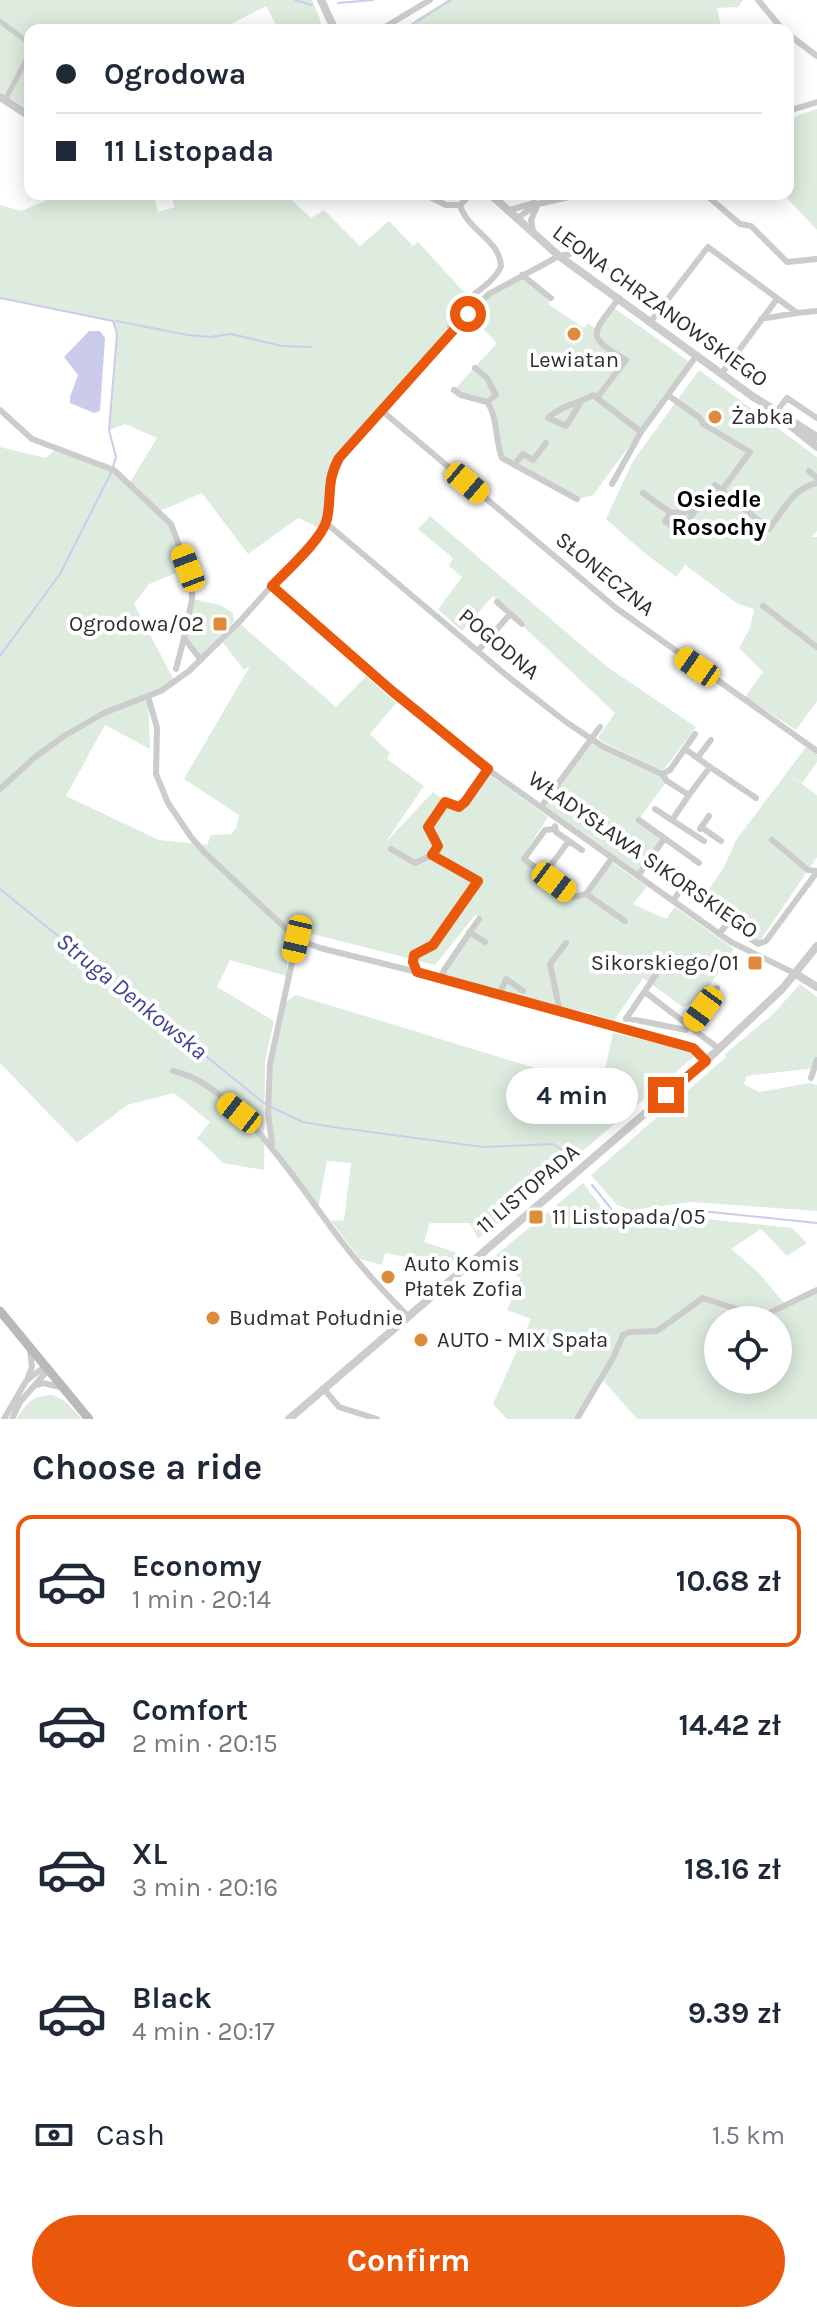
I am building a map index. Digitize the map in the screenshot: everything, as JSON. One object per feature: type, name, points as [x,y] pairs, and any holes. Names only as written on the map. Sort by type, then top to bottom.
[{"type":"main road","points":[[0,1311],[89,1419]]},
{"type":"street","points":[[321,0],[332,24]]},
{"type":"street","points":[[390,24],[430,0]]},
{"type":"street","points":[[758,0],[778,24]]},
{"type":"street","points":[[0,21],[24,39]]},
{"type":"street","points":[[794,39],[817,56]]},
{"type":"street","points":[[24,63],[2,98],[24,112]]},
{"type":"street","points":[[794,109],[817,102]]},
{"type":"street","points":[[436,200],[446,205],[460,205],[465,200]]},
{"type":"street","name":"LEONA CHRZANOWSKIEGO","points":[[496,200],[559,256],[776,412],[817,437]]},
{"type":"street","points":[[507,211],[556,200]]},
{"type":"street","points":[[712,200],[740,224],[751,226],[787,262],[817,259]]},
{"type":"street","points":[[516,219],[538,204]]},
{"type":"street","points":[[536,237],[531,220],[538,204]]},
{"type":"street","points":[[453,330],[450,327],[451,319],[493,280],[501,266],[495,249],[470,225],[460,205]]},
{"type":"street","points":[[651,321],[708,247],[797,313]]},
{"type":"street","points":[[0,789],[64,736],[104,713],[175,682],[201,660],[324,526],[329,483],[337,462],[453,330],[489,294],[559,256],[570,254],[576,248],[656,307],[662,307],[733,358]]},
{"type":"street","points":[[522,275],[551,298]]},
{"type":"street","points":[[597,398],[626,360],[603,347],[596,338],[596,329],[619,298]]},
{"type":"street","points":[[722,373],[777,299]]},
{"type":"street","points":[[761,319],[817,311]]},
{"type":"street","points":[[612,484],[641,432],[697,355]]},
{"type":"street","points":[[475,368],[487,378],[496,395],[487,402]]},
{"type":"street","points":[[454,390],[487,402],[492,407],[500,454],[514,465],[577,499]]},
{"type":"street","points":[[581,402],[566,426],[548,418],[561,406],[581,402],[593,395],[641,432]]},
{"type":"street","points":[[669,396],[700,418],[703,424],[750,452],[722,490]]},
{"type":"street","points":[[776,412],[787,398],[817,418]]},
{"type":"street","points":[[0,410],[32,439],[111,468],[171,524],[192,579],[192,599],[176,669]]},
{"type":"street","name":"SŁONECZNA","points":[[381,410],[616,608],[817,751]]},
{"type":"street","name":"LEONA CHRZANOWSKIEGO","points":[[776,412],[817,447]]},
{"type":"street","points":[[514,465],[523,454],[533,460],[546,443]]},
{"type":"street","points":[[671,513],[665,521],[680,532],[715,485],[769,529],[796,493],[817,480],[809,471]]},
{"type":"street","points":[[643,493],[671,513],[695,511]]},
{"type":"street","name":"POGODNA","points":[[324,526],[590,739],[662,774],[667,781],[689,795]]},
{"type":"street","name":"WŁADYSŁAWA SIKORSKIEGO","points":[[272,586],[392,691],[488,769],[719,934],[817,987]]},
{"type":"street","points":[[497,602],[522,624]]},
{"type":"street","points":[[763,606],[817,647]]},
{"type":"street","points":[[478,651],[510,614]]},
{"type":"street","points":[[184,638],[201,660]]},
{"type":"street","points":[[148,696],[157,728],[156,774],[168,803],[206,854],[297,939],[320,948],[685,1044],[703,1057]]},
{"type":"street","points":[[541,807],[600,727]]},
{"type":"street","points":[[662,774],[670,770],[695,734]]},
{"type":"street","points":[[697,758],[711,740]]},
{"type":"street","points":[[685,749],[756,798]]},
{"type":"street","points":[[672,820],[710,767]]},
{"type":"street","points":[[391,849],[415,863],[432,855],[438,846],[428,827],[437,811],[445,802],[459,807],[488,769]]},
{"type":"street","points":[[655,809],[704,841]]},
{"type":"street","points":[[695,836],[709,816]]},
{"type":"street","points":[[554,829],[559,819]]},
{"type":"street","points":[[639,820],[699,863]]},
{"type":"street","points":[[701,827],[721,841]]},
{"type":"street","points":[[582,850],[554,829],[545,830],[524,859],[574,897],[586,894],[612,858]]},
{"type":"street","points":[[638,876],[664,839]]},
{"type":"street","points":[[701,901],[758,944],[766,941],[817,871],[808,870],[772,840]]},
{"type":"street","points":[[551,865],[569,841]]},
{"type":"street","points":[[417,972],[414,955],[433,945],[478,881],[432,855]]},
{"type":"street","points":[[673,901],[688,879]]},
{"type":"street","points":[[586,894],[625,921]]},
{"type":"street","points":[[441,979],[479,919]]},
{"type":"street","points":[[719,934],[728,923]]},
{"type":"street","points":[[469,932],[485,942]]},
{"type":"street","points":[[272,1145],[268,1112],[270,1064],[297,939]]},
{"type":"street","points":[[560,1012],[550,964],[566,943]]},
{"type":"street","name":"11 LISTOPADA","points":[[289,1419],[703,1057],[719,1049],[796,974],[817,946]]},
{"type":"street","points":[[621,1029],[667,958]]},
{"type":"street","points":[[499,995],[506,979],[523,991]]},
{"type":"street","points":[[626,1018],[685,1030],[717,988]]},
{"type":"street","points":[[645,992],[719,1049]]},
{"type":"street","points":[[811,1078],[817,1060]]},
{"type":"street","points":[[173,1071],[188,1075],[206,1087],[272,1145],[345,1246],[407,1315]]},
{"type":"street","points":[[577,1419],[613,1358],[619,1341],[626,1334],[657,1331],[703,1298],[761,1317],[817,1290]]},
{"type":"street","points":[[12,1419],[29,1384],[32,1367],[30,1349]]},
{"type":"street","points":[[4,1419],[29,1384],[46,1369]]},
{"type":"street","points":[[29,1384],[60,1387]]},
{"type":"street","points":[[323,1388],[339,1407],[341,1419]]},
{"type":"street","points":[[339,1407],[377,1419]]},
{"type":"green space","points":[[0,0],[312,0],[320,19],[320,24],[276,24],[266,6],[232,24],[24,24],[24,106],[0,92]]},
{"type":"green space","points":[[447,0],[743,0],[738,7],[717,8],[721,24],[417,24],[414,21]]},
{"type":"green space","points":[[817,109],[817,230],[789,200],[794,200],[794,117]]},
{"type":"green space","points":[[48,200],[155,200],[158,212],[175,207],[172,200],[292,200],[311,218],[324,210],[360,246],[389,221],[413,246],[418,242],[476,305],[522,275],[551,298],[548,304],[584,328],[588,323],[596,329],[613,307],[691,363],[593,495],[577,499],[502,458],[487,402],[454,390],[497,343],[468,314],[339,458],[322,529],[298,518],[248,554],[202,493],[160,511],[171,524],[188,568],[149,584],[134,604],[175,682],[148,697],[150,749],[105,725],[66,796],[159,840],[207,845],[211,835],[231,834],[239,815],[184,779],[250,666],[244,670],[221,640],[238,622],[336,707],[366,676],[396,703],[370,734],[390,753],[387,759],[424,786],[385,843],[433,792],[445,802],[459,807],[486,772],[548,817],[522,857],[525,856],[574,897],[582,896],[610,861],[647,887],[633,904],[666,919],[675,907],[734,949],[711,983],[690,1005],[683,1007],[643,978],[615,1019],[617,1024],[593,1014],[443,974],[478,919],[476,914],[435,965],[301,931],[287,940],[287,976],[230,960],[217,987],[274,1021],[265,1061],[264,1170],[223,1163],[197,1138],[210,1122],[174,1093],[127,1105],[77,1143],[0,1063],[0,447],[46,458],[57,448],[107,466],[129,484],[157,438],[125,424],[109,430],[117,334],[113,321],[0,298],[0,205],[21,211]]},
{"type":"green space","points":[[699,370],[817,457],[817,531],[812,537],[817,537],[817,701],[796,730],[745,697],[763,672],[739,648],[750,628],[754,609],[738,604],[685,565],[676,577],[606,519],[633,461]]},
{"type":"green space","points":[[430,516],[606,666],[696,727],[665,768],[660,770],[599,740],[615,713],[524,627],[526,623],[493,596],[462,631],[438,609],[462,577],[449,566],[453,558],[418,529]]},
{"type":"green space","points":[[192,599],[220,605],[233,613],[234,621],[217,639],[221,640],[201,660],[184,638]]},
{"type":"green space","points":[[590,739],[667,781],[639,819],[664,839],[638,876],[541,807]]},
{"type":"green space","points":[[806,747],[817,755],[817,762],[802,783],[791,776],[817,795],[817,857],[758,944],[701,901],[724,867],[736,840]]},
{"type":"green space","points":[[800,984],[817,997],[817,1068],[752,1075],[746,1077],[744,1084],[759,1092],[810,1083],[817,1085],[817,1211],[692,1202],[631,1210],[617,1205],[591,1175],[726,1057],[725,1054],[773,1014]]},
{"type":"green space","points":[[296,995],[601,1088],[613,1033],[687,1050],[696,1055],[478,1239],[470,1223],[430,1223],[424,1242],[461,1254],[444,1269],[418,1259],[385,1253],[382,1265],[360,1259],[331,1221],[344,1220],[351,1163],[327,1161],[318,1209],[272,1144],[267,1112],[273,1055],[283,1004]]},
{"type":"green space","points":[[583,1183],[609,1217],[628,1225],[687,1217],[792,1228],[807,1243],[787,1256],[761,1229],[731,1249],[758,1272],[784,1303],[817,1290],[817,1419],[637,1419],[601,1378],[577,1419],[507,1419],[493,1404],[531,1319],[507,1310],[521,1278],[488,1262]]},
{"type":"green space","points":[[53,1395],[66,1402],[82,1419],[17,1419],[31,1401],[40,1396]]},
{"type":"water","points":[[89,331],[100,331],[105,338],[100,411],[94,413],[70,403],[78,375],[64,357]]},
{"type":"waterway","points":[[295,0],[312,5]]},
{"type":"waterway","points":[[338,3],[373,0]]},
{"type":"waterway","points":[[413,24],[451,0]]},
{"type":"waterway","name":"Struga Denkowska","points":[[0,298],[113,321],[117,334],[109,430],[116,457],[113,467]]},
{"type":"waterway","points":[[116,321],[188,335],[210,337],[231,334],[282,346],[311,347]]},
{"type":"waterway","name":"Struga Denkowska","points":[[0,656],[60,574],[111,473]]},
{"type":"waterway","name":"Struga Denkowska","points":[[0,889],[265,1104]]},
{"type":"waterway","name":"Struga Denkowska","points":[[271,1107],[303,1122],[333,1127],[483,1147],[553,1144],[567,1153]]},
{"type":"waterway","name":"Struga Denkowska","points":[[592,1185],[613,1211],[631,1217],[692,1210],[817,1223]]},
{"type":"place","name":"Lewiatan","points":[[574,334]]},
{"type":"place","name":"Żabka","points":[[715,417]]},
{"type":"place","name":"Ogrodowa/02","points":[[220,624]]},
{"type":"place","name":"Sikorskiego/01","points":[[755,963]]},
{"type":"place","name":"11 Listopada/05","points":[[536,1217]]},
{"type":"place","name":"Auto Komis Płatek Zofia","points":[[388,1277]]},
{"type":"place","name":"Budmat Południe","points":[[213,1318]]},
{"type":"place","name":"AUTO - MIX Spała","points":[[421,1340]]},
{"type":"district","name":"Osiedle Rosochy","points":[[719,513]]},
{"type":"route","points":[[468,314],[339,458],[329,483],[326,523],[315,540],[272,586],[392,691],[488,769],[465,802],[459,807],[445,802],[428,827],[438,846],[432,855],[478,881],[433,945],[414,955],[417,972],[693,1048],[706,1061],[666,1095]]}]
